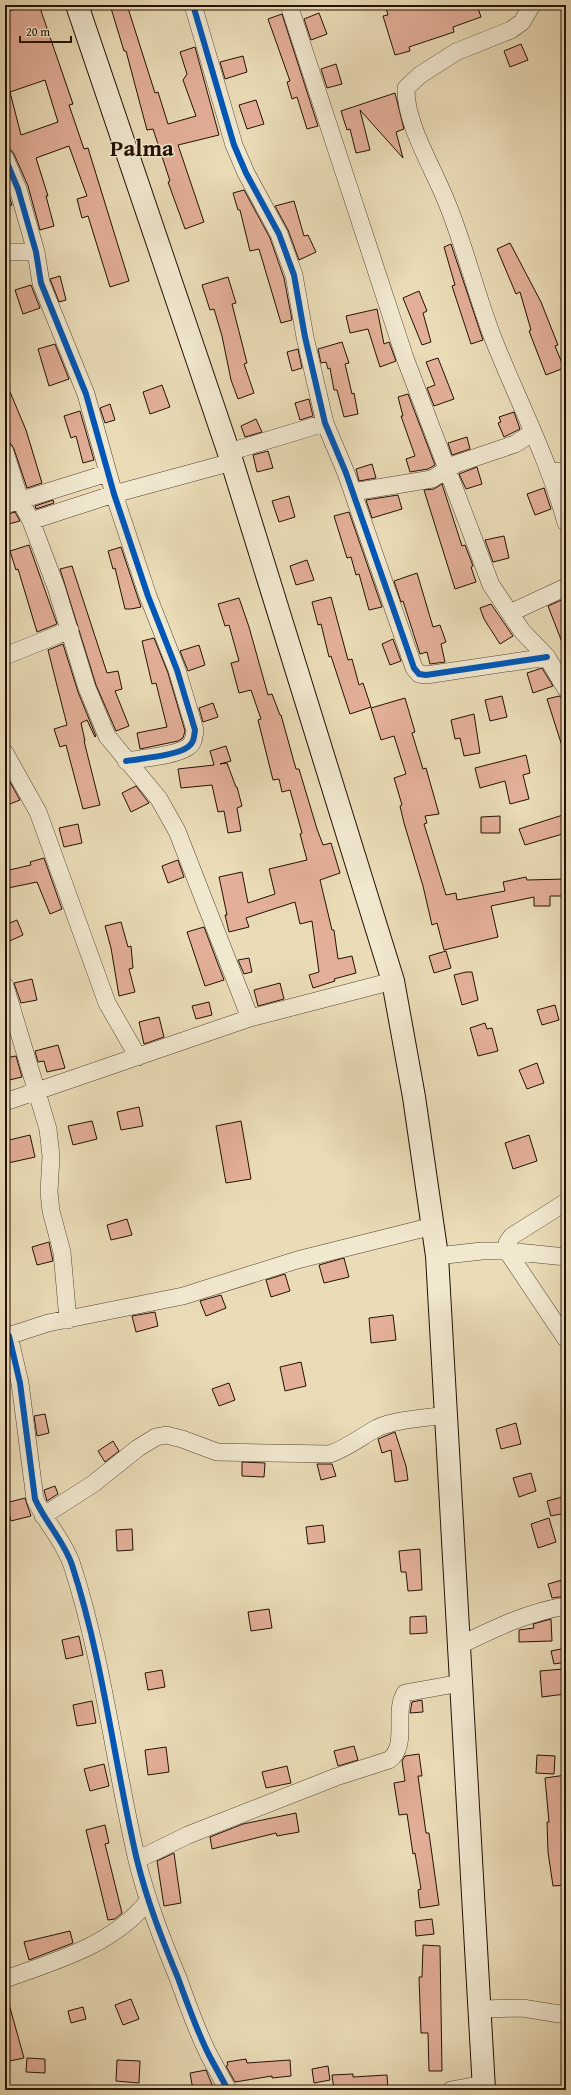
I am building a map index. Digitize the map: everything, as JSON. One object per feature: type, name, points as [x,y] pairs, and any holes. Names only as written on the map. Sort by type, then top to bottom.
[{"type":"main road","points":[[77,5],[230,457],[393,981],[414,1097],[437,1256],[447,1415],[458,1646],[481,2009],[484,2087]]},
{"type":"street","points":[[194,5],[234,145],[246,173],[279,234],[294,275],[305,337],[325,423],[352,492],[414,668],[419,674],[426,675],[547,656]]},
{"type":"street","points":[[289,5],[403,351],[491,584],[522,631],[547,656],[566,689]]},
{"type":"street","points":[[532,5],[522,22],[511,30],[456,52],[420,75],[406,88],[406,100],[411,120],[448,204],[490,330],[558,492],[566,523]]},
{"type":"street","points":[[5,158],[18,189],[36,252],[41,283],[86,394],[114,494],[148,596],[177,670],[195,730],[194,739],[189,747],[178,751],[126,761]]},
{"type":"street","points":[[5,252],[36,252]]},
{"type":"street","points":[[31,521],[230,457],[325,423]]},
{"type":"street","points":[[352,492],[432,479],[456,464],[515,444],[532,433]]},
{"type":"street","points":[[5,452],[13,502],[31,521],[70,630],[87,688],[105,729],[126,761],[158,799],[177,830],[250,1018]]},
{"type":"street","points":[[549,472],[566,471]]},
{"type":"street","points":[[13,502],[108,473]]},
{"type":"street","points":[[510,613],[566,587]]},
{"type":"street","points":[[5,656],[70,630]]},
{"type":"street","points":[[5,753],[38,812],[107,1003],[138,1057]]},
{"type":"street","points":[[5,1102],[250,1018],[393,981]]},
{"type":"street","points":[[5,986],[48,1130],[51,1156],[49,1192],[51,1211],[62,1252],[68,1320]]},
{"type":"street","points":[[566,1202],[512,1236],[508,1243],[507,1251],[566,1339]]},
{"type":"street","points":[[228,2090],[210,2057],[194,2020],[155,1923],[148,1901],[137,1860],[86,1613],[72,1563],[62,1545],[42,1516],[35,1499],[20,1383],[7,1336],[48,1324],[183,1296],[297,1260],[433,1226]]},
{"type":"street","points":[[437,1256],[482,1251],[507,1251],[566,1258]]},
{"type":"street","points":[[42,1516],[93,1484],[138,1448],[156,1437],[166,1435],[182,1439],[217,1452],[330,1454],[339,1451],[377,1428],[389,1424],[447,1415]]},
{"type":"street","points":[[458,1646],[504,1624],[530,1614],[566,1606]]},
{"type":"street","points":[[137,1860],[188,1834],[336,1777],[389,1760],[395,1756],[398,1749],[401,1709],[406,1693],[461,1683]]},
{"type":"street","points":[[5,1979],[82,1951],[127,1924],[137,1915],[148,1901]]},
{"type":"street","points":[[481,2009],[522,2008],[566,2015]]},
{"type":"street","points":[[451,2090],[484,2087]]},
{"type":"building","points":[[14,5],[39,5],[73,104],[69,105],[84,149],[88,148],[129,281],[110,287],[88,216],[82,218],[77,199],[87,196],[69,146],[36,158],[48,196],[46,196],[54,226],[40,230],[28,186],[14,154],[11,150],[5,148],[5,12],[15,9]],"holes":[[[45,80],[58,122],[21,135],[10,92]]]},
{"type":"building","points":[[110,5],[127,5],[155,93],[158,92],[168,124],[196,116],[183,80],[187,74],[180,52],[195,47],[219,135],[178,145],[204,222],[185,229],[168,182],[170,181],[153,129],[147,130],[126,51],[124,51]]},
{"type":"building","points":[[385,5],[477,5],[481,17],[453,27],[454,32],[409,47],[410,51],[395,55],[383,16],[388,15]]},
{"type":"building","points":[[319,13],[327,34],[311,40],[304,19]]},
{"type":"building","points":[[282,14],[318,126],[307,129],[297,97],[292,99],[287,82],[290,81],[268,19]]},
{"type":"building","points":[[521,44],[528,60],[510,67],[504,51]]},
{"type":"building","points":[[243,56],[247,72],[225,79],[220,62]]},
{"type":"building","points":[[336,64],[342,84],[327,88],[321,69]]},
{"type":"building","points":[[395,93],[404,129],[396,132],[403,158],[360,110],[370,150],[356,153],[350,129],[347,130],[341,111]]},
{"type":"building","points":[[256,100],[264,124],[247,129],[239,105]]},
{"type":"building","points":[[5,184],[12,205],[5,208]]},
{"type":"building","points":[[244,190],[270,238],[284,278],[292,320],[281,323],[259,249],[250,251],[240,210],[238,210],[233,193]]},
{"type":"building","points":[[294,201],[304,236],[308,235],[316,252],[299,260],[288,230],[275,206]]},
{"type":"building","points":[[510,243],[541,302],[558,345],[555,346],[564,368],[546,375],[529,331],[531,330],[520,292],[516,294],[497,249]]},
{"type":"building","points":[[451,244],[483,340],[471,344],[452,286],[455,285],[444,247]]},
{"type":"building","points":[[60,276],[66,300],[59,302],[50,279]]},
{"type":"building","points":[[228,277],[236,303],[232,304],[247,363],[244,364],[254,393],[238,399],[231,380],[222,336],[214,309],[210,310],[202,285]]},
{"type":"building","points":[[31,285],[40,308],[23,314],[15,290]]},
{"type":"building","points":[[419,291],[427,311],[423,313],[431,342],[422,345],[403,298]]},
{"type":"building","points":[[377,309],[384,344],[389,342],[396,361],[380,367],[368,329],[350,333],[346,316]]},
{"type":"building","points":[[342,342],[349,363],[345,364],[352,394],[354,393],[358,414],[344,417],[337,390],[334,390],[330,368],[328,369],[326,362],[321,363],[318,349]]},
{"type":"building","points":[[55,344],[69,379],[49,386],[38,349]]},
{"type":"building","points":[[298,349],[302,368],[292,371],[287,352]]},
{"type":"building","points":[[438,358],[454,399],[434,406],[427,388],[435,385],[426,362]]},
{"type":"building","points":[[5,380],[26,430],[42,483],[27,488],[14,449],[11,444],[5,442]]},
{"type":"building","points":[[162,385],[170,407],[150,414],[143,392]]},
{"type":"building","points":[[408,394],[435,465],[428,469],[410,472],[406,459],[415,456],[401,416],[403,416],[398,397]]},
{"type":"building","points":[[309,399],[313,416],[300,420],[295,403]]},
{"type":"building","points":[[110,404],[115,420],[105,423],[100,408]]},
{"type":"building","points":[[80,411],[94,460],[83,463],[76,436],[71,438],[64,416]]},
{"type":"building","points":[[514,412],[520,429],[504,437],[498,423],[501,422],[499,417]]},
{"type":"building","points":[[256,419],[262,432],[245,437],[241,426]]},
{"type":"building","points":[[467,437],[470,449],[452,455],[448,443]]},
{"type":"building","points":[[268,451],[273,468],[257,472],[253,455]]},
{"type":"building","points":[[372,464],[376,478],[359,481],[356,469]]},
{"type":"building","points":[[477,467],[482,484],[466,489],[459,474]]},
{"type":"building","points":[[442,484],[462,546],[465,545],[473,566],[471,567],[476,582],[455,589],[424,490],[434,489]]},
{"type":"building","points":[[544,488],[551,509],[535,515],[527,494]]},
{"type":"building","points":[[398,495],[402,509],[372,518],[366,500]]},
{"type":"building","points":[[289,496],[295,517],[279,522],[272,501]]},
{"type":"building","points":[[53,500],[54,503],[36,509],[35,506]]},
{"type":"building","points":[[15,512],[20,521],[5,525],[5,515]]},
{"type":"building","points":[[349,512],[382,607],[369,610],[359,574],[356,575],[351,557],[347,558],[334,516]]},
{"type":"building","points":[[504,536],[509,558],[493,562],[485,540]]},
{"type":"building","points":[[29,545],[57,624],[37,632],[18,569],[16,570],[10,551]]},
{"type":"building","points":[[121,547],[141,607],[125,609],[115,568],[113,569],[108,551]]},
{"type":"building","points":[[307,560],[314,580],[296,585],[290,566]]},
{"type":"building","points":[[72,566],[107,673],[118,671],[122,689],[115,691],[129,726],[116,731],[96,685],[60,569]]},
{"type":"building","points":[[417,573],[433,627],[440,625],[446,642],[441,644],[445,662],[430,664],[427,652],[420,654],[403,601],[401,602],[394,581]]},
{"type":"building","points":[[331,597],[348,660],[352,659],[359,685],[363,683],[371,707],[350,714],[331,656],[329,657],[321,624],[318,625],[312,602]]},
{"type":"building","points":[[239,598],[249,627],[268,695],[272,694],[281,715],[296,769],[299,769],[317,829],[323,845],[331,843],[340,873],[320,880],[332,930],[334,930],[338,959],[352,956],[356,973],[334,979],[335,981],[313,988],[309,975],[319,972],[312,921],[300,924],[295,902],[246,918],[249,927],[229,932],[225,915],[227,915],[219,877],[242,872],[248,903],[275,894],[269,869],[307,860],[300,834],[302,833],[290,790],[282,792],[279,779],[273,780],[258,720],[261,719],[251,690],[239,693],[231,663],[239,661],[229,625],[225,626],[218,604]]},
{"type":"building","points":[[566,598],[566,650],[565,650],[548,606]]},
{"type":"building","points":[[491,604],[513,636],[500,644],[484,619],[480,608]]},
{"type":"building","points":[[154,638],[168,673],[185,731],[183,738],[178,741],[140,749],[137,733],[167,727],[156,683],[152,684],[142,641]]},
{"type":"building","points":[[393,639],[401,661],[390,665],[382,644]]},
{"type":"building","points":[[63,644],[78,692],[96,736],[95,737],[87,720],[81,723],[100,805],[83,809],[66,745],[60,747],[54,729],[67,725],[48,650]]},
{"type":"building","points":[[199,645],[205,665],[188,671],[180,651]]},
{"type":"building","points":[[542,668],[553,686],[533,693],[527,673]]},
{"type":"building","points":[[502,696],[507,717],[490,721],[485,700]]},
{"type":"building","points":[[559,696],[562,698],[566,710],[566,749],[563,749],[547,699]]},
{"type":"building","points":[[405,698],[415,732],[412,733],[423,769],[426,768],[439,814],[425,816],[427,823],[424,824],[446,895],[456,893],[457,900],[505,891],[503,882],[526,877],[527,880],[566,879],[566,896],[550,896],[550,906],[534,906],[534,897],[491,906],[498,937],[444,950],[437,923],[432,925],[423,886],[404,823],[400,806],[402,805],[394,778],[406,774],[394,736],[381,740],[371,708]]},
{"type":"building","points":[[213,703],[218,717],[203,722],[199,708]]},
{"type":"building","points":[[474,714],[480,753],[464,756],[460,738],[455,739],[451,720]]},
{"type":"building","points":[[226,746],[231,761],[220,764],[227,763],[237,787],[242,806],[237,808],[241,831],[228,833],[224,811],[218,812],[212,785],[181,788],[178,769],[214,765],[210,751]]},
{"type":"building","points":[[526,755],[530,773],[523,775],[529,799],[510,804],[505,781],[480,788],[475,768]]},
{"type":"building","points":[[5,773],[20,800],[5,806]]},
{"type":"building","points":[[136,786],[149,803],[131,812],[122,793]]},
{"type":"building","points":[[566,814],[566,833],[525,845],[519,829]]},
{"type":"building","points":[[500,816],[500,833],[481,833],[481,817]]},
{"type":"building","points":[[78,824],[82,843],[64,847],[59,828]]},
{"type":"building","points":[[44,858],[62,909],[50,914],[37,882],[8,888],[5,874],[5,871],[31,865],[30,862]]},
{"type":"building","points":[[178,860],[184,877],[168,883],[162,866]]},
{"type":"building","points":[[17,920],[23,935],[5,943],[5,925]]},
{"type":"building","points":[[121,922],[128,947],[131,946],[133,968],[129,969],[135,992],[119,996],[111,948],[105,926]]},
{"type":"building","points":[[204,927],[224,980],[205,986],[187,932]]},
{"type":"building","points":[[446,951],[451,968],[434,973],[429,956]]},
{"type":"building","points":[[249,958],[252,972],[244,974],[238,960]]},
{"type":"building","points":[[472,972],[478,1000],[462,1005],[454,975]]},
{"type":"building","points":[[32,979],[37,1000],[21,1003],[14,983]]},
{"type":"building","points":[[280,983],[284,999],[258,1006],[254,990]]},
{"type":"building","points":[[209,1002],[212,1015],[196,1019],[192,1006]]},
{"type":"building","points":[[555,1005],[559,1020],[542,1025],[537,1010]]},
{"type":"building","points":[[159,1017],[164,1037],[144,1044],[139,1022]]},
{"type":"building","points":[[485,1023],[487,1029],[492,1028],[498,1051],[478,1056],[470,1028]]},
{"type":"building","points":[[58,1045],[65,1068],[47,1072],[44,1061],[38,1062],[35,1051]]},
{"type":"building","points":[[16,1056],[22,1077],[5,1081],[5,1058]]},
{"type":"building","points":[[537,1063],[544,1083],[527,1089],[519,1070]]},
{"type":"building","points":[[139,1107],[143,1126],[121,1130],[117,1112]]},
{"type":"building","points":[[92,1121],[97,1139],[73,1145],[68,1126]]},
{"type":"building","points":[[241,1121],[251,1179],[226,1183],[216,1126]]},
{"type":"building","points":[[30,1135],[35,1157],[8,1163],[5,1141]]},
{"type":"building","points":[[529,1135],[537,1161],[513,1169],[505,1143]]},
{"type":"building","points":[[127,1219],[132,1235],[111,1240],[107,1225]]},
{"type":"building","points":[[49,1242],[53,1261],[37,1265],[32,1247]]},
{"type":"building","points":[[344,1258],[349,1277],[324,1283],[319,1265]]},
{"type":"building","points":[[285,1274],[290,1291],[271,1297],[266,1280]]},
{"type":"building","points":[[221,1295],[226,1308],[206,1316],[200,1301]]},
{"type":"building","points":[[155,1312],[158,1326],[136,1332],[132,1316]]},
{"type":"building","points":[[393,1315],[396,1340],[371,1343],[369,1318]]},
{"type":"building","points":[[301,1362],[306,1386],[285,1391],[280,1367]]},
{"type":"building","points":[[229,1383],[235,1400],[219,1406],[212,1389]]},
{"type":"building","points":[[45,1414],[49,1433],[37,1436],[34,1416]]},
{"type":"building","points":[[516,1423],[521,1444],[501,1449],[496,1429]]},
{"type":"building","points":[[395,1432],[406,1466],[408,1480],[395,1482],[391,1450],[382,1453],[378,1439]]},
{"type":"building","points":[[113,1441],[119,1451],[105,1462],[98,1451]]},
{"type":"building","points":[[242,1462],[265,1463],[264,1477],[242,1476]]},
{"type":"building","points":[[317,1464],[332,1464],[336,1476],[321,1480]]},
{"type":"building","points":[[531,1473],[536,1491],[519,1497],[513,1478]]},
{"type":"building","points":[[55,1486],[58,1494],[47,1501],[44,1490]]},
{"type":"building","points":[[566,1496],[566,1513],[551,1516],[547,1501]]},
{"type":"building","points":[[25,1498],[31,1516],[11,1521],[6,1503]]},
{"type":"building","points":[[549,1518],[556,1542],[538,1548],[531,1524]]},
{"type":"building","points":[[323,1525],[325,1542],[308,1544],[306,1527]]},
{"type":"building","points":[[132,1529],[133,1550],[117,1551],[116,1530]]},
{"type":"building","points":[[420,1549],[422,1590],[408,1591],[406,1572],[401,1572],[399,1551]]},
{"type":"building","points":[[566,1579],[566,1596],[552,1598],[548,1584]]},
{"type":"building","points":[[269,1609],[272,1628],[251,1631],[248,1612]]},
{"type":"building","points":[[426,1616],[427,1633],[410,1634],[410,1617]]},
{"type":"building","points":[[551,1619],[552,1641],[519,1642],[519,1630],[534,1628],[533,1624]]},
{"type":"building","points":[[79,1636],[83,1655],[66,1659],[62,1640]]},
{"type":"building","points":[[566,1648],[566,1662],[554,1664],[551,1651]]},
{"type":"building","points":[[563,1669],[565,1694],[542,1697],[540,1671]]},
{"type":"building","points":[[162,1670],[165,1687],[148,1690],[145,1673]]},
{"type":"building","points":[[422,1700],[423,1712],[410,1713],[412,1702]]},
{"type":"building","points":[[92,1701],[96,1723],[77,1726],[73,1705]]},
{"type":"building","points":[[354,1746],[358,1760],[338,1766],[334,1751]]},
{"type":"building","points":[[166,1747],[169,1772],[148,1775],[145,1750]]},
{"type":"building","points":[[419,1754],[422,1776],[418,1776],[426,1833],[429,1833],[439,1905],[420,1908],[418,1890],[421,1889],[415,1853],[413,1854],[407,1814],[399,1815],[394,1783],[405,1781],[402,1761],[405,1756]]},
{"type":"building","points":[[537,1755],[555,1756],[554,1774],[536,1773]]},
{"type":"building","points":[[104,1764],[109,1786],[90,1791],[84,1769]]},
{"type":"building","points":[[287,1766],[291,1783],[266,1788],[262,1772]]},
{"type":"building","points":[[566,1775],[566,1885],[553,1886],[548,1852],[547,1822],[549,1822],[545,1778]]},
{"type":"building","points":[[296,1813],[299,1832],[277,1836],[276,1833],[212,1849],[210,1837],[243,1824]]},
{"type":"building","points":[[105,1825],[109,1843],[105,1844],[122,1913],[115,1919],[108,1920],[86,1830]]},
{"type":"building","points":[[174,1853],[181,1903],[164,1906],[157,1861]]},
{"type":"building","points":[[432,1919],[434,1934],[416,1936],[415,1921]]},
{"type":"building","points":[[70,1931],[73,1943],[29,1960],[24,1942]]},
{"type":"building","points":[[423,1945],[440,1946],[442,2071],[429,2071],[428,2033],[421,2033],[419,1977],[422,1977]]},
{"type":"building","points":[[131,1999],[139,2019],[123,2025],[115,2005]]},
{"type":"building","points":[[9,2004],[24,2058],[5,2062],[5,2005]]},
{"type":"building","points":[[83,2007],[86,2019],[71,2023],[68,2011]]},
{"type":"building","points":[[27,2058],[45,2059],[45,2073],[26,2072]]},
{"type":"building","points":[[246,2059],[247,2063],[290,2060],[291,2076],[272,2078],[272,2076],[235,2082],[226,2066],[228,2065],[227,2062]]},
{"type":"building","points":[[117,2060],[140,2061],[139,2083],[116,2081]]},
{"type":"building","points":[[328,2066],[330,2080],[314,2083],[312,2069]]},
{"type":"building","points":[[206,2070],[213,2087],[193,2090],[190,2073]]},
{"type":"building","points":[[353,2074],[353,2077],[387,2075],[388,2090],[334,2090],[332,2075]]},
{"type":"cycle path","points":[[193,5],[234,145],[246,173],[279,234],[294,275],[305,337],[325,423],[346,473],[414,668],[419,674],[426,675],[547,657]]},
{"type":"cycle path","points":[[5,158],[18,189],[36,252],[41,283],[86,394],[114,494],[148,596],[177,670],[195,730],[191,744],[182,750],[167,755],[126,761]]},
{"type":"cycle path","points":[[9,1336],[20,1383],[35,1499],[69,1556],[83,1601],[100,1674],[129,1823],[145,1890],[166,1949],[205,2048],[228,2090]]},
{"type":"district","name":"Palma","points":[[142,147]]}]
